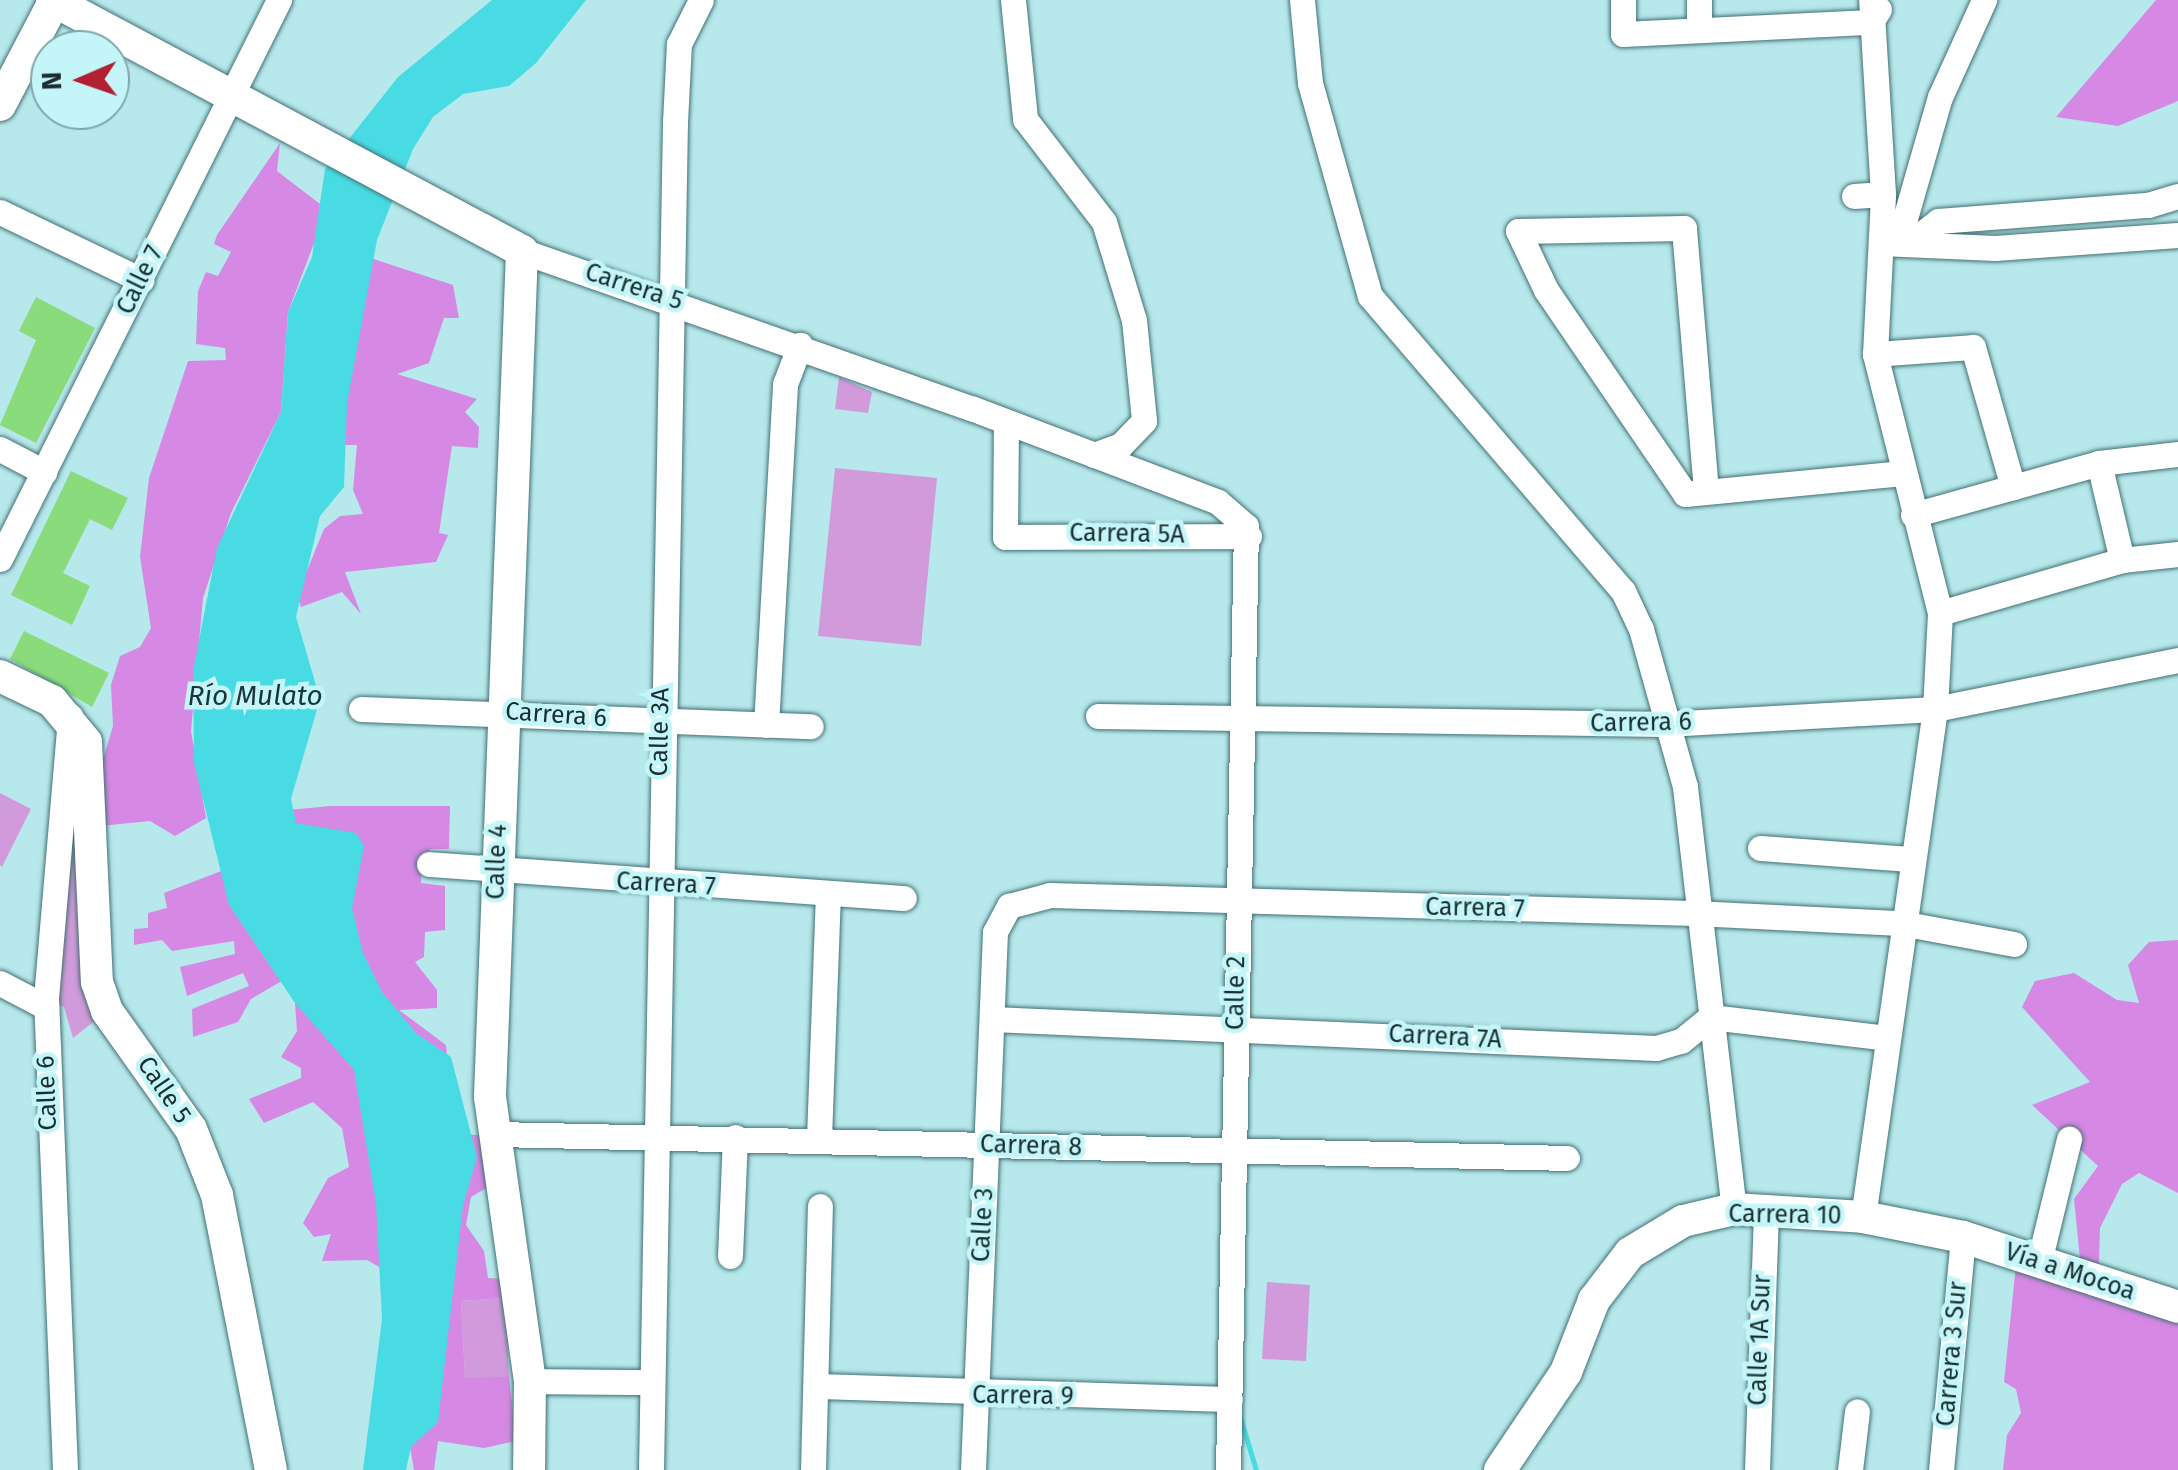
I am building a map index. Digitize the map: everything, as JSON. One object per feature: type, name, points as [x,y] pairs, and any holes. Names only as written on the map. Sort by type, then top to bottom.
[{"type":"main road","name":"Carrera 5","points":[[54,0],[324,139],[522,251]]},
{"type":"main road","points":[[0,105],[54,0]]},
{"type":"main road","name":"Calle 4","points":[[522,251],[490,1097],[530,1381],[529,1470]]},
{"type":"main road","points":[[0,676],[70,716]]},
{"type":"main road","name":"Calle 5","points":[[70,716],[86,742],[97,982],[107,1011],[191,1130],[216,1194],[271,1470]]},
{"type":"main road","name":"Carrera 10","points":[[1500,1470],[1566,1372],[1594,1300],[1630,1253],[1683,1222],[1750,1210],[1863,1217],[1963,1237]]},
{"type":"main road","name":"Vía a Mocoa","points":[[1963,1237],[2178,1307]]},
{"type":"street","name":"Calle 7","points":[[0,559],[279,0]]},
{"type":"street","name":"Calle 3A","points":[[650,1470],[648,1382],[660,722],[679,44],[701,0]]},
{"type":"street","points":[[1013,0],[1024,119],[1104,222],[1134,320],[1144,420],[1121,445],[1094,455]]},
{"type":"street","name":"Calle 1A Sur","points":[[1302,0],[1310,83],[1370,296],[1623,591],[1666,724],[1685,787],[1694,913],[1750,1210],[1757,1470]]},
{"type":"street","points":[[1623,0],[1624,34],[1699,30],[1875,7],[1883,194],[1896,243]]},
{"type":"street","points":[[1699,0],[1699,30]]},
{"type":"street","points":[[1863,1217],[1901,923],[1935,710],[1940,613],[1875,354],[1896,243],[1940,96],[1984,0]]},
{"type":"street","points":[[1854,196],[1883,194]]},
{"type":"street","points":[[1896,243],[1938,221],[2148,205],[2178,196]]},
{"type":"street","points":[[0,212],[141,280]]},
{"type":"street","points":[[2026,213],[2037,246]]},
{"type":"street","points":[[1706,491],[1684,228],[1518,231],[1546,290],[1685,494],[1903,473]]},
{"type":"street","points":[[1896,243],[2037,246],[2178,235]]},
{"type":"street","name":"Carrera 5","points":[[522,251],[672,299],[1094,455],[1245,527]]},
{"type":"street","points":[[766,725],[785,384],[800,345]]},
{"type":"street","points":[[1875,354],[1973,347],[2013,486]]},
{"type":"street","name":"Carrera 5A","points":[[1006,422],[1005,537],[1245,527]]},
{"type":"street","points":[[0,449],[44,472]]},
{"type":"street","points":[[1913,515],[2099,462],[2178,454]]},
{"type":"street","points":[[2099,462],[2122,560]]},
{"type":"street","name":"Calle 2","points":[[1228,1470],[1232,1154],[1245,720],[1245,527]]},
{"type":"street","points":[[1940,613],[2122,560],[2178,554]]},
{"type":"street","name":"Carrera 6","points":[[1098,716],[1666,724],[1935,710],[2178,660]]},
{"type":"street","name":"Carrera 6","points":[[361,709],[502,711],[660,722],[811,726]]},
{"type":"street","name":"Calle 6","points":[[65,1470],[46,1007],[70,716]]},
{"type":"street","points":[[1760,848],[1911,859]]},
{"type":"street","name":"Carrera 7","points":[[428,864],[657,886],[904,898]]},
{"type":"street","points":[[819,1138],[828,893]]},
{"type":"street","name":"Carrera 7","points":[[1050,895],[1694,913],[1901,923],[2014,944]]},
{"type":"street","name":"Calle 3","points":[[974,1470],[992,1020],[1000,917],[1009,906],[1050,895]]},
{"type":"street","points":[[0,983],[46,1007]]},
{"type":"street","points":[[1711,1016],[1887,1038]]},
{"type":"street","name":"Carrera 7A","points":[[992,1020],[1235,1026],[1656,1048],[1681,1041],[1711,1016]]},
{"type":"street","name":"Carrera 8","points":[[496,1134],[819,1138],[1232,1154],[1567,1158]]},
{"type":"street","points":[[730,1256],[735,1137]]},
{"type":"street","points":[[2039,1262],[2068,1139]]},
{"type":"street","points":[[814,1470],[820,1206]]},
{"type":"street","name":"Carrera 3 Sur","points":[[1941,1470],[1963,1237]]},
{"type":"street","points":[[530,1381],[648,1382]]},
{"type":"street","name":"Carrera 9","points":[[816,1386],[976,1395],[1230,1399]]},
{"type":"street","points":[[1850,1470],[1857,1411]]},
{"type":"shaded area","points":[[2156,0],[2178,0],[2178,101],[2118,126],[2056,117]]},
{"type":"shaded area","points":[[280,143],[277,171],[320,204],[316,238],[288,312],[281,412],[231,513],[203,598],[191,731],[206,818],[175,836],[150,821],[100,826],[93,755],[104,756],[113,726],[111,685],[120,656],[140,647],[151,628],[140,557],[149,478],[188,361],[226,360],[225,348],[196,344],[198,291],[206,272],[218,276],[231,252],[214,244],[217,235]]},
{"type":"shaded area","points":[[355,253],[453,285],[459,318],[444,318],[429,363],[397,374],[477,399],[465,412],[479,427],[478,448],[452,446],[439,533],[448,535],[436,562],[345,572],[361,614],[342,592],[301,607],[297,595],[324,529],[340,516],[363,514],[353,490],[357,445],[335,445]]},
{"type":"shaded area","points":[[839,377],[872,392],[868,413],[835,409]]},
{"type":"shaded area","points":[[835,468],[937,478],[921,646],[818,636]]},
{"type":"shaded area","points":[[70,716],[107,1011],[73,1038],[64,1007],[46,998]]},
{"type":"shaded area","points":[[0,793],[31,809],[2,867],[0,865]]},
{"type":"shaded area","points":[[450,806],[449,849],[430,849],[422,866],[421,883],[445,886],[445,930],[425,932],[424,957],[415,962],[437,990],[437,1008],[399,1010],[446,1045],[454,1133],[486,1136],[495,1183],[471,1197],[466,1225],[484,1251],[488,1278],[503,1279],[505,1298],[461,1301],[465,1378],[509,1376],[516,1441],[484,1448],[438,1441],[434,1470],[414,1470],[400,1389],[425,1225],[288,810]]},
{"type":"shaded area","points":[[242,863],[292,975],[251,999],[238,1022],[193,1037],[192,1009],[249,986],[243,973],[187,996],[180,967],[235,954],[234,941],[172,951],[162,940],[134,945],[134,929],[148,928],[148,913],[167,908],[164,893]]},
{"type":"shaded area","points":[[2178,940],[2178,1193],[2139,1173],[2122,1184],[2100,1228],[2099,1262],[2110,1293],[2178,1315],[2178,1470],[2003,1470],[2007,1435],[2021,1413],[2016,1389],[2004,1382],[2016,1265],[2083,1289],[2074,1199],[2098,1166],[2032,1105],[2090,1082],[2022,1007],[2035,981],[2074,973],[2117,1000],[2139,1003],[2128,965],[2149,942]]},
{"type":"shaded area","points":[[313,1000],[407,1111],[381,1268],[367,1260],[322,1261],[331,1234],[314,1237],[303,1223],[328,1178],[349,1167],[342,1128],[313,1102],[264,1123],[249,1099],[301,1078],[301,1068],[281,1057],[297,1031],[295,1003]]},
{"type":"shaded area","points":[[1267,1282],[1310,1285],[1306,1361],[1262,1359]]},
{"type":"shaded area","points":[[505,1298],[509,1376],[465,1379],[461,1301]]},
{"type":"water","name":"Río Mulato","points":[[492,0],[586,0],[536,63],[509,86],[463,94],[433,117],[413,149],[377,240],[347,403],[344,487],[320,516],[296,617],[320,699],[291,799],[296,823],[356,833],[364,846],[352,908],[363,953],[382,992],[416,1033],[451,1057],[477,1157],[463,1205],[438,1422],[411,1447],[406,1470],[363,1470],[382,1319],[376,1203],[354,1070],[295,1003],[229,905],[194,763],[193,671],[217,548],[281,412],[288,312],[312,257],[325,169],[398,77]]},
{"type":"building","points":[[36,297],[95,328],[36,443],[0,425],[36,340],[19,331]]},
{"type":"building","points":[[71,471],[128,498],[112,530],[90,519],[63,573],[90,586],[72,625],[11,595]]},
{"type":"building","points":[[24,631],[109,673],[92,707],[10,659]]},
{"type":"waterway","points":[[1240,1417],[1256,1470]]}]
